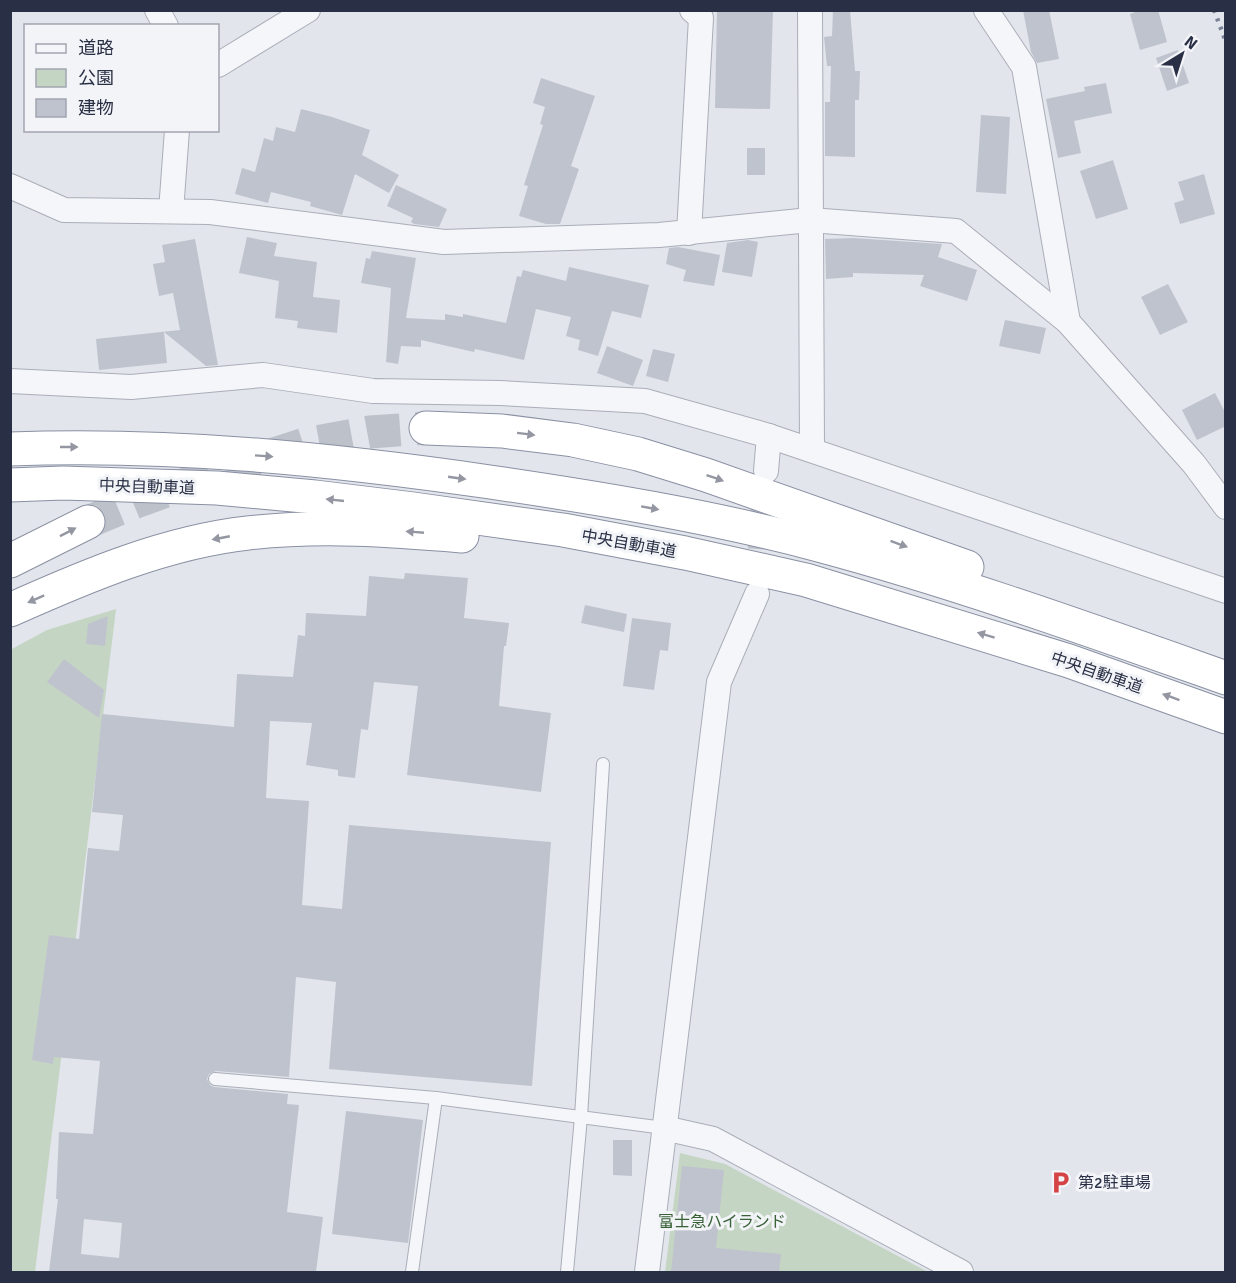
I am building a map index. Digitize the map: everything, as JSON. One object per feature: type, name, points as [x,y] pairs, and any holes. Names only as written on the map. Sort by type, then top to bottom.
[{"type":"highway","points":[[426,428],[502,431],[573,440],[638,454],[706,475],[1158,636],[1226,665]]},
{"type":"highway","points":[[10,449],[69,447],[221,452],[321,460],[572,494],[699,517],[816,544],[946,583],[1226,678]]},
{"type":"highway","name":"中央自動車道","points":[[10,485],[63,483],[217,488],[413,508],[563,530],[685,553],[806,580],[1069,661],[1226,717]]},
{"type":"highway","points":[[10,561],[88,522]]},
{"type":"highway","points":[[10,610],[114,566],[184,545],[247,533],[323,529],[399,531],[512,541],[806,580]]},
{"type":"street","points":[[157,10],[165,24]]},
{"type":"street","points":[[689,233],[702,18],[692,10]]},
{"type":"street","points":[[810,10],[812,450]]},
{"type":"street","points":[[986,10],[1024,67],[1068,322]]},
{"type":"street","points":[[219,64],[300,13]]},
{"type":"street","points":[[171,211],[177,132]]},
{"type":"street","points":[[10,186],[64,210],[210,212],[444,242],[689,233],[810,220],[956,231],[1068,322],[1194,464],[1226,507]]},
{"type":"street","points":[[10,381],[131,387],[263,375],[373,392],[500,393],[645,400],[812,450],[1226,591]]},
{"type":"street","points":[[766,471],[769,436]]},
{"type":"street","points":[[647,1272],[719,682],[757,594]]},
{"type":"street","points":[[664,1128],[713,1139],[961,1272]]},
{"type":"lane","points":[[567,1272],[581,1117],[603,764]]},
{"type":"lane","points":[[214,1079],[436,1098],[664,1128]]},
{"type":"lane","points":[[412,1272],[436,1098]]},
{"type":"green space","points":[[116,609],[35,1272],[10,1272],[10,650],[47,630]]},
{"type":"green space","name":"富士急ハイランド","points":[[680,1153],[725,1164],[928,1272],[665,1272]]},
{"type":"building","points":[[717,10],[773,10],[770,109],[715,108]]},
{"type":"building","points":[[833,10],[850,10],[855,71],[860,71],[859,100],[855,100],[855,157],[825,156],[825,102],[830,102],[831,66],[827,66],[824,37],[832,36]]},
{"type":"building","points":[[1023,10],[1049,10],[1059,59],[1037,63],[1031,52]]},
{"type":"building","points":[[1141,10],[1158,10],[1167,42],[1140,50],[1130,14]]},
{"type":"building","points":[[1178,50],[1189,83],[1167,91],[1156,58]]},
{"type":"building","points":[[541,78],[595,96],[571,166],[579,169],[560,224],[546,224],[519,216],[528,186],[524,185],[543,125],[540,124],[545,107],[533,103]]},
{"type":"building","points":[[1106,83],[1112,113],[1074,121],[1081,153],[1058,158],[1046,99],[1085,91],[1084,87]]},
{"type":"building","points":[[301,109],[370,130],[362,155],[399,175],[389,193],[355,174],[342,215],[310,206],[311,202],[271,192],[268,203],[235,194],[242,168],[255,172],[264,138],[273,141],[276,127],[295,132]]},
{"type":"building","points":[[981,115],[1010,117],[1006,194],[976,192]]},
{"type":"building","points":[[747,148],[765,148],[765,175],[747,175]]},
{"type":"building","points":[[1113,160],[1128,209],[1096,219],[1080,171]]},
{"type":"building","points":[[1204,174],[1215,214],[1180,224],[1174,203],[1184,200],[1178,182]]},
{"type":"building","points":[[396,185],[447,209],[439,227],[414,224],[411,222],[413,218],[387,206]]},
{"type":"building","points":[[247,237],[277,243],[274,256],[317,262],[313,297],[340,300],[337,333],[297,328],[298,321],[275,318],[279,281],[239,273]]},
{"type":"building","points":[[853,238],[942,244],[938,257],[977,270],[967,301],[920,286],[924,275],[853,273],[853,277],[826,279],[825,239]]},
{"type":"building","points":[[195,239],[218,365],[206,366],[164,332],[167,363],[99,370],[96,339],[180,330],[173,293],[159,296],[153,264],[165,262],[162,245]]},
{"type":"building","points":[[748,240],[758,242],[752,277],[722,272],[727,243]]},
{"type":"building","points":[[678,247],[720,255],[714,286],[683,281],[686,270],[666,264],[669,248]]},
{"type":"building","points":[[372,251],[416,258],[406,318],[445,320],[445,314],[463,317],[463,314],[506,323],[517,276],[521,277],[523,270],[566,281],[569,267],[649,285],[641,318],[612,311],[598,356],[578,350],[580,340],[566,336],[571,317],[536,309],[524,360],[421,340],[421,347],[401,346],[398,364],[386,362],[391,288],[361,283],[366,258],[370,259]]},
{"type":"building","points":[[1168,284],[1188,322],[1160,335],[1141,297]]},
{"type":"building","points":[[1005,320],[1046,328],[1040,354],[999,346]]},
{"type":"building","points":[[607,346],[643,360],[633,386],[597,373]]},
{"type":"building","points":[[653,349],[675,354],[668,382],[646,376]]},
{"type":"building","points":[[1215,393],[1226,414],[1226,426],[1197,440],[1182,410]]},
{"type":"building","points":[[405,573],[468,578],[464,618],[509,623],[506,646],[504,646],[499,706],[551,713],[541,792],[407,775],[418,686],[374,682],[368,730],[361,729],[355,778],[338,776],[338,770],[306,765],[312,723],[270,721],[266,798],[309,801],[302,905],[342,909],[349,825],[551,842],[532,1086],[329,1069],[336,982],[296,977],[289,1077],[216,1071],[209,1074],[207,1079],[214,1087],[288,1094],[287,1104],[299,1105],[287,1212],[323,1217],[316,1272],[49,1272],[58,1199],[56,1199],[59,1132],[93,1134],[100,1061],[54,1057],[53,1064],[32,1060],[49,935],[79,939],[88,848],[119,851],[123,815],[92,812],[102,714],[234,727],[237,674],[293,677],[298,635],[305,636],[306,613],[366,616],[369,576],[404,579]],"holes":[[[84,1219],[122,1223],[119,1258],[81,1254]]]},
{"type":"building","points":[[585,605],[627,614],[624,632],[581,623]]},
{"type":"building","points":[[108,616],[105,646],[86,644],[88,624]]},
{"type":"building","points":[[632,618],[671,623],[668,651],[660,650],[654,690],[623,686]]},
{"type":"building","points":[[64,659],[104,690],[99,718],[47,682]]},
{"type":"building","points":[[346,1111],[423,1120],[408,1243],[332,1234]]},
{"type":"building","points":[[613,1140],[632,1140],[632,1176],[613,1175]]},
{"type":"building","points":[[682,1166],[724,1170],[716,1248],[781,1254],[779,1272],[671,1272]]},
{"type":"tunnel","points":[[88,522],[219,472],[305,444],[370,432],[426,428]]},
{"type":"tunnel","points":[[757,585],[765,479]]},
{"type":"railway","points":[[1214,10],[1226,42]]},
{"type":"place","name":"第2駐車場","points":[[1060,1182]]}]
